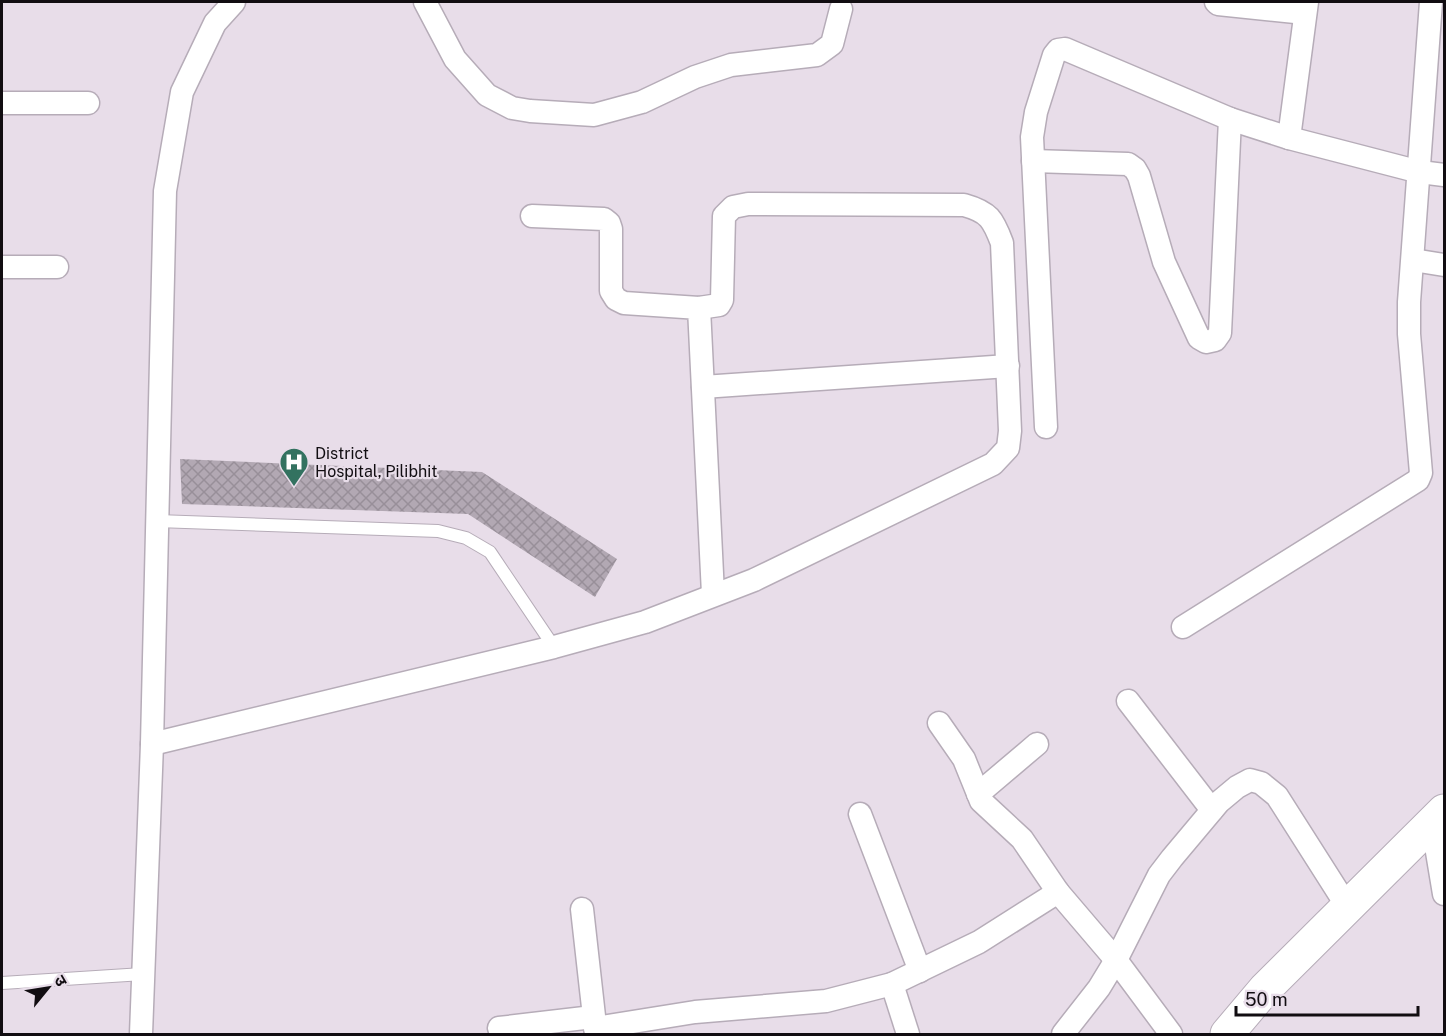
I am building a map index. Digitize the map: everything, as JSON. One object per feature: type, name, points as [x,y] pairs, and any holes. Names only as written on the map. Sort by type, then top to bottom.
[{"type":"highway","points":[[1227,1035],[1265,989],[1438,817]]},
{"type":"street","points":[[141,1035],[152,744],[165,191],[182,92],[215,23],[234,2]]},
{"type":"street","points":[[425,2],[455,59],[488,95],[512,108],[594,115],[642,102],[695,77],[731,65],[817,55],[832,45],[841,9]]},
{"type":"street","points":[[1216,2],[1218,4],[1306,7],[1289,138]]},
{"type":"street","points":[[1183,627],[1418,480],[1421,473],[1409,334],[1431,2]]},
{"type":"street","points":[[1046,427],[1033,122],[1054,55],[1058,50],[1065,49],[1230,119],[1289,138],[1420,172],[1444,175]]},
{"type":"street","points":[[2,103],[88,103]]},
{"type":"street","points":[[1033,161],[1128,164],[1135,169],[1168,274],[1199,338],[1206,342],[1215,340],[1220,333],[1230,119]]},
{"type":"street","points":[[152,744],[554,647],[645,622],[754,580],[993,464],[1008,448],[1010,431],[1002,243],[994,223],[982,210],[964,205],[748,204],[733,207],[724,216],[722,300],[719,305],[699,308],[624,303],[616,299],[611,291],[609,222],[604,219],[532,216]]},
{"type":"street","points":[[1413,260],[1444,265]]},
{"type":"street","points":[[2,267],[57,267]]},
{"type":"street","points":[[699,308],[713,594]]},
{"type":"street","points":[[703,387],[1008,366]]},
{"type":"street","points":[[1128,701],[1212,810]]},
{"type":"street","points":[[939,723],[964,759],[978,794],[986,806],[1022,839],[1058,892],[1116,960],[1171,1035]]},
{"type":"street","points":[[978,794],[1037,744]]},
{"type":"street","points":[[1063,1035],[1099,988],[1116,960],[1159,875],[1212,810],[1237,787],[1250,780],[1261,783],[1277,796],[1347,906]]},
{"type":"street","points":[[860,814],[920,971]]},
{"type":"street","points":[[1438,817],[1444,894]]},
{"type":"street","points":[[499,1028],[594,1026],[695,1012],[826,1001],[892,984],[920,971],[979,942],[1058,892]]},
{"type":"street","points":[[582,909],[594,1026]]},
{"type":"street","points":[[892,984],[908,1035]]},
{"type":"lane","points":[[157,521],[438,531],[466,538],[490,552],[554,647]]},
{"type":"lane","points":[[2,983],[143,974]]},
{"type":"building","points":[[180,459],[482,472],[617,559],[595,597],[468,514],[182,504]]},
{"type":"place","name":"District Hospital, Pilibhit","points":[[294,488]]}]
